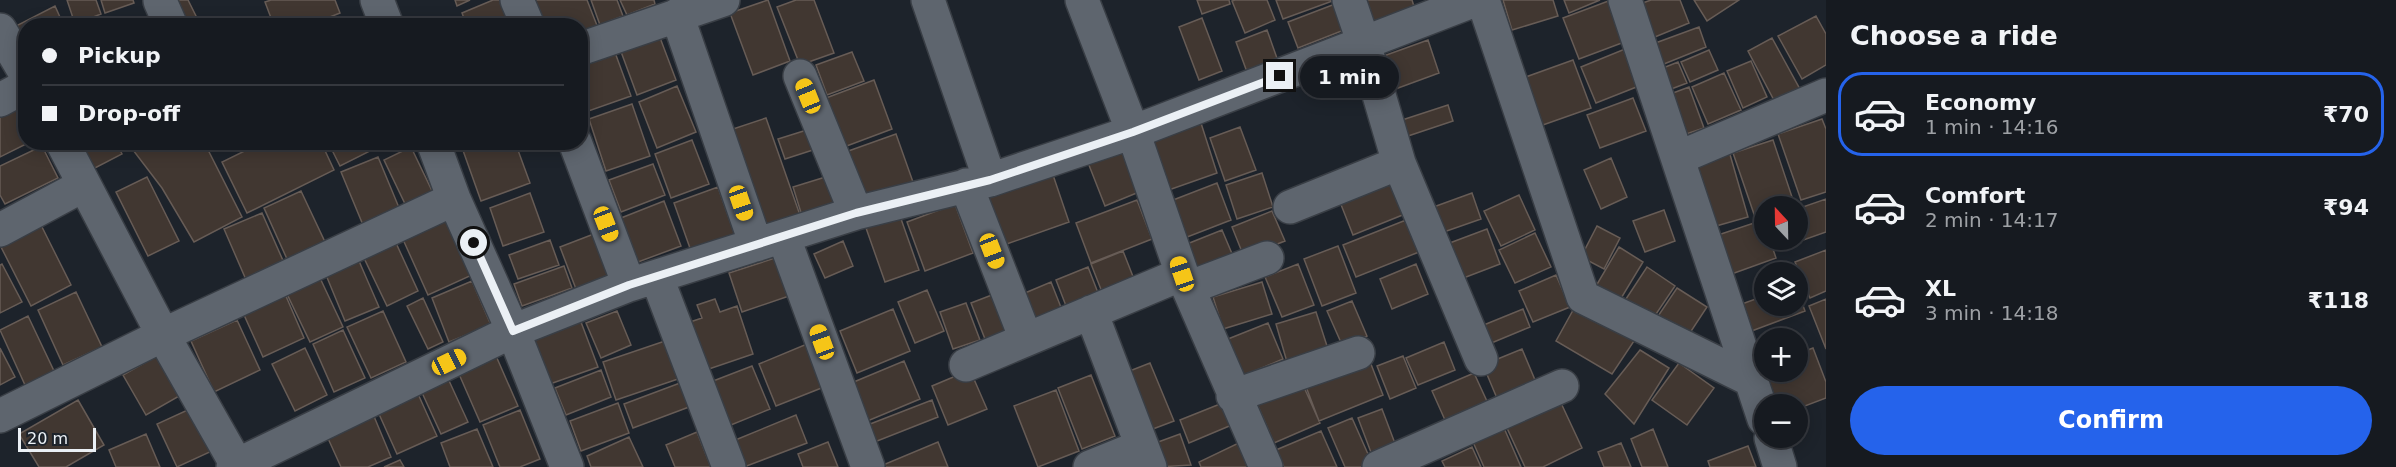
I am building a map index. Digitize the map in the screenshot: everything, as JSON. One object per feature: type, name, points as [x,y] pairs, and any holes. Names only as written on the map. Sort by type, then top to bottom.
[{"type":"street","points":[[377,0],[384,18]]},
{"type":"street","points":[[517,0],[525,18]]},
{"type":"street","points":[[588,47],[723,0]]},
{"type":"street","points":[[928,0],[978,183],[1026,339]]},
{"type":"street","points":[[1082,0],[1133,132],[1185,281],[1233,396],[1266,467]]},
{"type":"street","points":[[1348,0],[1364,44],[1399,163],[1481,359]]},
{"type":"street","points":[[66,150],[162,335],[236,466],[513,331],[643,281],[856,213],[978,183],[1133,132],[1475,0]]},
{"type":"street","points":[[1483,0],[1583,297],[1751,380]]},
{"type":"street","points":[[1625,0],[1756,394]]},
{"type":"street","points":[[160,1],[167,18]]},
{"type":"street","points":[[676,15],[770,242],[868,467]]},
{"type":"street","points":[[0,30],[18,60]]},
{"type":"street","points":[[800,76],[856,213]]},
{"type":"street","points":[[0,100],[18,90]]},
{"type":"street","points":[[1678,158],[1826,95]]},
{"type":"street","points":[[436,150],[454,200],[513,331],[564,466]]},
{"type":"street","points":[[579,150],[643,281],[729,467]]},
{"type":"street","points":[[1290,207],[1399,163]]},
{"type":"street","points":[[0,230],[84,185]]},
{"type":"street","points":[[0,416],[162,335],[454,200]]},
{"type":"street","points":[[966,365],[1091,312],[1185,281],[1267,258]]},
{"type":"street","points":[[1090,467],[1146,457],[1091,312]]},
{"type":"street","points":[[1233,396],[1358,353]]},
{"type":"street","points":[[1379,467],[1562,386]]},
{"type":"street","points":[[1773,448],[1780,467]]},
{"type":"building","points":[[67,0],[96,0],[101,14],[91,18],[73,18]]},
{"type":"building","points":[[101,0],[133,0],[134,3],[105,13]]},
{"type":"building","points":[[178,0],[188,0],[197,18],[174,18],[167,6]]},
{"type":"building","points":[[271,0],[335,0],[340,13],[327,18],[271,18],[265,2]]},
{"type":"building","points":[[455,0],[470,0],[457,6]]},
{"type":"building","points":[[493,0],[502,0],[510,18],[464,18],[462,13]]},
{"type":"building","points":[[535,0],[587,0],[598,28],[588,32],[588,18],[542,18]]},
{"type":"building","points":[[591,0],[617,0],[623,16],[600,25]]},
{"type":"building","points":[[620,0],[654,0],[655,4],[627,15]]},
{"type":"building","points":[[768,0],[790,61],[753,75],[730,13]]},
{"type":"building","points":[[796,0],[814,0],[834,53],[800,65],[777,7]]},
{"type":"building","points":[[1197,0],[1229,0],[1230,4],[1202,14]]},
{"type":"building","points":[[1267,0],[1275,20],[1245,33],[1232,1]]},
{"type":"building","points":[[1276,0],[1335,0],[1283,19]]},
{"type":"building","points":[[1362,0],[1412,0],[1416,13],[1371,28]]},
{"type":"building","points":[[1503,0],[1553,0],[1558,16],[1512,30]]},
{"type":"building","points":[[1564,0],[1600,0],[1569,13]]},
{"type":"building","points":[[1611,0],[1627,41],[1579,59],[1563,18]]},
{"type":"building","points":[[1651,0],[1680,0],[1689,23],[1650,39],[1637,5]]},
{"type":"building","points":[[1694,0],[1739,0],[1707,21]]},
{"type":"building","points":[[1335,4],[1344,30],[1298,48],[1288,22]]},
{"type":"building","points":[[55,6],[60,18],[32,18]]},
{"type":"building","points":[[1816,16],[1826,34],[1826,65],[1802,79],[1778,36]]},
{"type":"building","points":[[1202,18],[1222,71],[1199,80],[1179,27]]},
{"type":"building","points":[[1699,27],[1706,47],[1659,66],[1650,45]]},
{"type":"building","points":[[1267,30],[1278,61],[1247,72],[1236,42]]},
{"type":"building","points":[[659,35],[676,80],[637,95],[620,49]]},
{"type":"building","points":[[1772,38],[1801,91],[1776,104],[1748,51]]},
{"type":"building","points":[[1428,40],[1439,73],[1390,91],[1378,58]]},
{"type":"building","points":[[613,47],[631,96],[588,111],[588,56]]},
{"type":"building","points":[[1625,49],[1639,86],[1596,103],[1581,67]]},
{"type":"building","points":[[1709,50],[1718,70],[1690,82],[1681,62]]},
{"type":"building","points":[[852,52],[864,81],[827,95],[816,65]]},
{"type":"building","points":[[1573,60],[1591,108],[1540,126],[1523,78]]},
{"type":"building","points":[[1751,61],[1767,97],[1743,108],[1727,71]]},
{"type":"building","points":[[1678,62],[1687,83],[1666,91],[1658,70]]},
{"type":"building","points":[[1724,73],[1741,110],[1708,124],[1692,87]]},
{"type":"building","points":[[874,80],[892,129],[844,147],[826,98]]},
{"type":"building","points":[[677,86],[696,132],[657,148],[639,102]]},
{"type":"building","points":[[1689,87],[1704,128],[1680,136],[1665,96]]},
{"type":"building","points":[[1633,98],[1646,131],[1600,148],[1587,115]]},
{"type":"building","points":[[632,104],[650,156],[606,171],[589,119]]},
{"type":"building","points":[[18,105],[18,148],[0,157],[0,114]]},
{"type":"building","points":[[1448,105],[1453,121],[1405,137],[1399,121]]},
{"type":"building","points":[[766,118],[801,218],[760,232],[724,132]]},
{"type":"building","points":[[1822,119],[1826,129],[1826,192],[1808,198],[1800,196],[1778,134]]},
{"type":"building","points":[[1200,120],[1217,173],[1163,192],[1145,139]]},
{"type":"building","points":[[1240,127],[1256,170],[1225,181],[1210,138]]},
{"type":"building","points":[[810,129],[816,149],[785,159],[778,139]]},
{"type":"building","points":[[896,134],[913,182],[858,202],[840,154]]},
{"type":"building","points":[[692,140],[709,184],[671,198],[655,154]]},
{"type":"building","points":[[1773,140],[1792,196],[1754,196],[1754,214],[1733,153]]},
{"type":"building","points":[[1119,142],[1139,192],[1105,206],[1085,155]]},
{"type":"building","points":[[34,150],[44,150],[58,178],[5,204],[0,195],[0,166]]},
{"type":"building","points":[[83,150],[120,150],[122,154],[93,169]]},
{"type":"building","points":[[133,150],[208,150],[242,217],[194,242],[162,188]]},
{"type":"building","points":[[247,150],[325,150],[334,170],[247,213],[222,162]]},
{"type":"building","points":[[332,150],[372,150],[340,166]]},
{"type":"building","points":[[405,150],[412,150],[434,195],[407,208],[384,160]]},
{"type":"building","points":[[463,150],[518,150],[530,183],[481,201]]},
{"type":"building","points":[[1729,151],[1748,217],[1709,228],[1690,163]]},
{"type":"building","points":[[378,157],[400,210],[363,225],[341,172]]},
{"type":"building","points":[[1611,158],[1627,197],[1601,209],[1584,170]]},
{"type":"building","points":[[653,164],[665,195],[621,212],[609,180]]},
{"type":"building","points":[[1052,172],[1069,222],[1001,246],[983,196]]},
{"type":"building","points":[[1262,173],[1273,207],[1237,219],[1226,185]]},
{"type":"building","points":[[832,175],[842,206],[803,219],[793,187]]},
{"type":"building","points":[[147,177],[179,241],[148,256],[116,192]]},
{"type":"building","points":[[1390,177],[1405,214],[1353,235],[1338,197]]},
{"type":"building","points":[[1217,183],[1231,220],[1182,239],[1168,202]]},
{"type":"building","points":[[718,187],[735,235],[691,251],[674,203]]},
{"type":"building","points":[[301,191],[325,242],[287,259],[264,208]]},
{"type":"building","points":[[530,193],[544,232],[503,246],[490,208]]},
{"type":"building","points":[[1472,193],[1481,219],[1438,234],[1428,209]]},
{"type":"building","points":[[1519,195],[1535,230],[1501,246],[1484,211]]},
{"type":"building","points":[[1826,199],[1826,232],[1808,238],[1808,205]]},
{"type":"building","points":[[1137,200],[1152,239],[1091,263],[1076,223]]},
{"type":"building","points":[[664,201],[681,246],[638,262],[621,218]]},
{"type":"building","points":[[955,204],[973,253],[925,271],[907,222]]},
{"type":"building","points":[[1664,210],[1675,241],[1645,252],[1633,221]]},
{"type":"building","points":[[1272,211],[1285,241],[1244,257],[1232,227]]},
{"type":"building","points":[[262,213],[285,265],[247,282],[224,229]]},
{"type":"building","points":[[445,216],[472,275],[428,295],[401,235]]},
{"type":"building","points":[[900,216],[919,270],[885,282],[866,228]]},
{"type":"building","points":[[1406,220],[1419,252],[1356,277],[1343,245]]},
{"type":"building","points":[[39,221],[71,285],[31,306],[0,245]]},
{"type":"building","points":[[1754,223],[1754,250],[1773,250],[1776,258],[1765,262],[1754,262],[1754,266],[1726,276],[1712,237]]},
{"type":"building","points":[[1597,226],[1620,238],[1604,269],[1581,257]]},
{"type":"building","points":[[1487,229],[1500,264],[1453,282],[1439,247]]},
{"type":"building","points":[[1222,230],[1233,256],[1198,271],[1187,244]]},
{"type":"building","points":[[599,232],[615,274],[576,289],[560,247]]},
{"type":"building","points":[[1535,233],[1551,267],[1515,283],[1499,250]]},
{"type":"building","points":[[550,240],[559,265],[518,279],[509,255]]},
{"type":"building","points":[[843,241],[853,266],[825,278],[814,254]]},
{"type":"building","points":[[396,243],[418,291],[387,306],[364,258]]},
{"type":"building","points":[[1338,246],[1356,293],[1322,306],[1304,259]]},
{"type":"building","points":[[1619,247],[1643,262],[1617,305],[1593,291]]},
{"type":"building","points":[[1826,250],[1826,291],[1810,298],[1808,262],[1795,262]]},
{"type":"building","points":[[1123,251],[1134,279],[1102,292],[1091,264]]},
{"type":"building","points":[[775,258],[789,296],[742,312],[729,273]]},
{"type":"building","points":[[359,261],[379,307],[345,321],[326,275]]},
{"type":"building","points":[[2,264],[22,302],[0,313],[0,265]]},
{"type":"building","points":[[1298,264],[1314,305],[1282,317],[1265,277]]},
{"type":"building","points":[[1416,264],[1428,294],[1392,309],[1380,279]]},
{"type":"building","points":[[564,266],[572,288],[522,306],[514,284]]},
{"type":"building","points":[[1088,267],[1100,298],[1068,311],[1056,280]]},
{"type":"building","points":[[1647,267],[1675,286],[1650,323],[1622,305]]},
{"type":"building","points":[[1556,275],[1570,307],[1533,322],[1519,291]]},
{"type":"building","points":[[320,278],[343,327],[310,342],[287,294]]},
{"type":"building","points":[[472,281],[491,325],[449,342],[432,298]]},
{"type":"building","points":[[1051,282],[1066,320],[1041,331],[1025,293]]},
{"type":"building","points":[[1262,282],[1272,314],[1223,329],[1213,297]]},
{"type":"building","points":[[282,287],[304,338],[263,357],[240,306]]},
{"type":"building","points":[[1677,288],[1707,307],[1682,345],[1652,325]]},
{"type":"building","points":[[927,290],[944,331],[915,343],[898,302]]},
{"type":"building","points":[[76,292],[102,347],[63,365],[38,310]]},
{"type":"building","points":[[997,293],[1011,329],[985,339],[971,303]]},
{"type":"building","points":[[423,298],[443,342],[428,349],[407,306]]},
{"type":"building","points":[[715,299],[720,312],[737,306],[753,354],[703,371],[690,322],[702,318],[697,305]]},
{"type":"building","points":[[1826,299],[1826,349],[1809,306]]},
{"type":"building","points":[[1754,300],[1754,316],[1792,316],[1754,328],[1749,332],[1739,305]]},
{"type":"building","points":[[1352,301],[1367,336],[1343,347],[1327,311]]},
{"type":"building","points":[[966,303],[980,340],[953,349],[940,312]]},
{"type":"building","points":[[1577,303],[1636,338],[1612,374],[1556,341]]},
{"type":"building","points":[[893,309],[910,351],[857,373],[840,331]]},
{"type":"building","points":[[1523,309],[1530,327],[1477,349],[1469,331]]},
{"type":"building","points":[[383,311],[406,362],[371,378],[347,327]]},
{"type":"building","points":[[617,311],[631,345],[601,358],[586,323]]},
{"type":"building","points":[[1316,312],[1328,349],[1287,362],[1276,324]]},
{"type":"building","points":[[28,316],[54,371],[25,385],[0,330]]},
{"type":"building","points":[[237,320],[260,370],[214,392],[191,341]]},
{"type":"building","points":[[581,322],[598,367],[547,385],[530,341]]},
{"type":"building","points":[[1268,323],[1283,359],[1243,376],[1228,339]]},
{"type":"building","points":[[343,330],[365,378],[334,392],[313,344]]},
{"type":"building","points":[[665,341],[678,379],[616,400],[603,362]]},
{"type":"building","points":[[1444,342],[1455,370],[1418,385],[1406,358]]},
{"type":"building","points":[[807,344],[824,387],[776,406],[759,364]]},
{"type":"building","points":[[0,348],[15,377],[0,385]]},
{"type":"building","points":[[305,348],[327,395],[295,411],[272,364]]},
{"type":"building","points":[[1813,348],[1826,382],[1826,398],[1808,405],[1808,394],[1765,394],[1765,382],[1808,382],[1808,350]]},
{"type":"building","points":[[493,349],[518,406],[480,422],[455,365]]},
{"type":"building","points":[[1522,349],[1538,387],[1499,403],[1483,365]]},
{"type":"building","points":[[1640,350],[1669,368],[1634,424],[1605,394]]},
{"type":"building","points":[[158,355],[181,395],[146,415],[123,375]]},
{"type":"building","points":[[1403,356],[1416,388],[1390,399],[1377,366]]},
{"type":"building","points":[[1369,359],[1383,395],[1319,421],[1305,384]]},
{"type":"building","points":[[904,361],[920,399],[865,422],[849,384]]},
{"type":"building","points":[[1150,363],[1174,421],[1145,432],[1122,374]]},
{"type":"building","points":[[1679,363],[1714,388],[1687,425],[1652,400]]},
{"type":"building","points":[[752,366],[770,409],[726,427],[708,383]]},
{"type":"building","points":[[601,370],[611,397],[566,415],[555,388]]},
{"type":"building","points":[[970,370],[987,409],[948,425],[932,386]]},
{"type":"building","points":[[445,372],[468,422],[441,434],[418,384]]},
{"type":"building","points":[[1474,373],[1491,410],[1449,429],[1432,391]]},
{"type":"building","points":[[1091,375],[1115,436],[1082,449],[1058,388]]},
{"type":"building","points":[[680,383],[689,407],[633,428],[624,404]]},
{"type":"building","points":[[414,385],[437,436],[397,454],[374,403]]},
{"type":"building","points":[[1303,385],[1320,423],[1274,443],[1257,404]]},
{"type":"building","points":[[1056,390],[1079,451],[1038,467],[1014,406]]},
{"type":"building","points":[[78,400],[104,445],[66,467],[39,467],[19,434]]},
{"type":"building","points":[[932,400],[938,417],[872,443],[865,426]]},
{"type":"building","points":[[1225,402],[1234,424],[1189,443],[1180,420]]},
{"type":"building","points":[[618,403],[629,433],[581,451],[570,421]]},
{"type":"building","points":[[1561,403],[1582,448],[1543,467],[1525,467],[1507,428]]},
{"type":"building","points":[[192,408],[212,451],[177,467],[157,424]]},
{"type":"building","points":[[1382,409],[1399,454],[1375,463],[1358,418]]},
{"type":"building","points":[[520,410],[540,459],[520,467],[500,467],[483,425]]},
{"type":"building","points":[[373,414],[391,457],[368,467],[341,467],[326,434]]},
{"type":"building","points":[[796,415],[807,443],[744,467],[733,441]]},
{"type":"building","points":[[1352,418],[1372,463],[1363,467],[1345,467],[1328,428]]},
{"type":"building","points":[[1504,428],[1521,467],[1484,467],[1473,442]]},
{"type":"building","points":[[477,429],[493,467],[450,467],[441,443]]},
{"type":"building","points":[[1653,429],[1668,467],[1642,467],[1631,439]]},
{"type":"building","points":[[1321,431],[1337,467],[1284,467],[1276,450]]},
{"type":"building","points":[[697,432],[711,467],[675,467],[666,445]]},
{"type":"building","points":[[146,434],[160,467],[116,467],[109,450]]},
{"type":"building","points":[[1180,434],[1191,465],[1158,467],[1150,445]]},
{"type":"building","points":[[629,437],[643,467],[591,467],[587,456]]},
{"type":"building","points":[[1247,439],[1260,467],[1201,467],[1199,462]]},
{"type":"building","points":[[828,442],[838,467],[803,467],[798,454]]},
{"type":"building","points":[[938,442],[948,467],[883,467],[883,465]]},
{"type":"building","points":[[1621,443],[1631,467],[1604,467],[1598,452]]},
{"type":"building","points":[[1748,446],[1756,467],[1710,467],[1708,461]]},
{"type":"building","points":[[1472,447],[1481,467],[1445,467],[1442,461]]},
{"type":"building","points":[[400,460],[404,467],[384,467]]},
{"type":"route","points":[[474,243],[513,331],[629,285],[784,238],[856,213],[990,180],[1133,132],[1280,76]]}]
